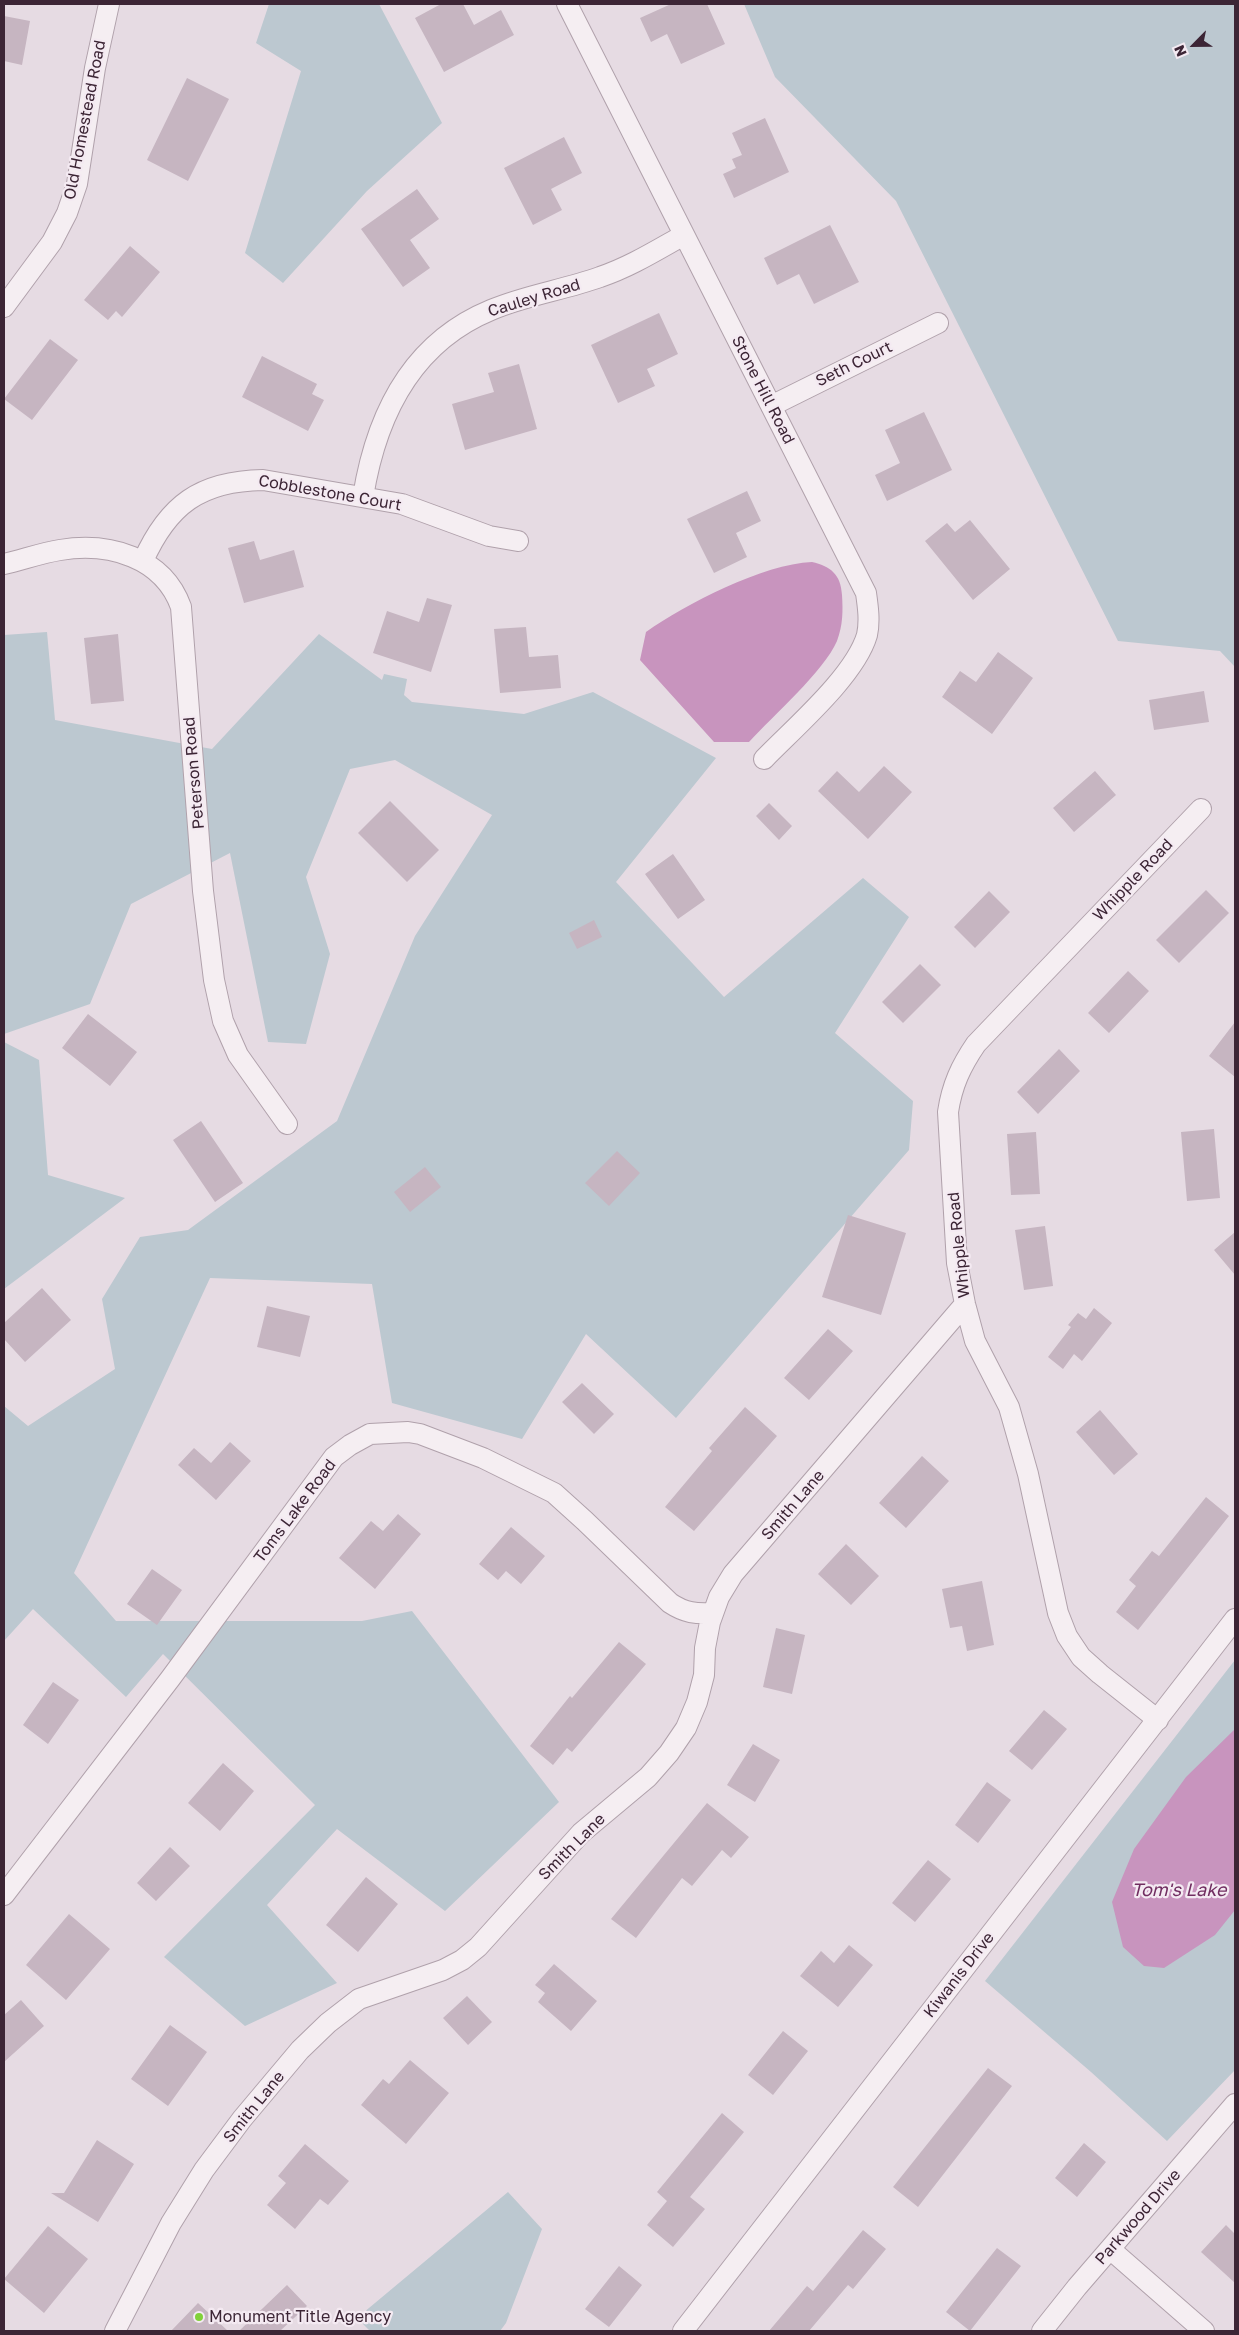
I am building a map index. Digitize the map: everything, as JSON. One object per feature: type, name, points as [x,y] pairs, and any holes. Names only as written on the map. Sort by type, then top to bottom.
[{"type":"street","name":"Old Homestead Road","points":[[4,306],[52,242],[67,213],[77,184],[95,68],[109,4]]},
{"type":"street","name":"Stone Hill Road","points":[[567,4],[866,593],[870,613],[867,634],[859,655],[845,675],[764,759]]},
{"type":"street","name":"Cauley Road","points":[[363,497],[369,464],[379,430],[394,398],[410,372],[450,332],[493,309],[600,277],[637,262],[684,235]]},
{"type":"street","name":"Seth Court","points":[[771,406],[938,323]]},
{"type":"street","name":"Cobblestone Court","points":[[143,561],[164,522],[179,507],[198,494],[219,485],[241,480],[263,480],[402,504],[489,536],[518,541]]},
{"type":"street","name":"Peterson Road","points":[[4,564],[59,550],[87,548],[113,550],[152,566],[166,579],[176,595],[181,607],[203,891],[214,980],[223,1021],[238,1055],[287,1124]]},
{"type":"street","name":"Whipple Road","points":[[1158,1720],[1081,1657],[1067,1636],[1058,1613],[1028,1474],[1009,1407],[975,1341],[965,1304],[957,1262],[948,1112],[952,1089],[961,1066],[976,1044],[1201,809]]},
{"type":"street","name":"Smith Lane","points":[[115,2331],[171,2223],[204,2170],[242,2119],[300,2050],[328,2023],[359,1999],[443,1970],[462,1960],[478,1948],[582,1833],[648,1777],[669,1753],[686,1728],[697,1702],[704,1675],[706,1640],[713,1613],[719,1597],[733,1574],[965,1304]]},
{"type":"street","name":"Toms Lake Road","points":[[4,1895],[170,1679],[334,1458],[350,1445],[370,1434],[388,1432],[420,1434],[519,1474],[554,1493],[670,1604],[682,1611],[691,1613],[713,1613]]},
{"type":"street","name":"Kiwanis Drive","points":[[683,2331],[1235,1619]]},
{"type":"street","name":"Parkwood Drive","points":[[1042,2331],[1235,2104]]},
{"type":"street","points":[[1110,2249],[1204,2331]]},
{"type":"shaded area","points":[[269,4],[379,4],[442,123],[367,191],[283,283],[245,253],[301,71],[256,43]]},
{"type":"shaded area","points":[[744,4],[1235,4],[1235,667],[1220,651],[1118,641],[896,201],[775,77]]},
{"type":"shaded area","points":[[47,632],[55,720],[212,749],[319,634],[382,680],[384,674],[407,679],[404,695],[412,702],[524,714],[593,692],[716,758],[616,882],[724,997],[863,878],[909,917],[835,1033],[913,1101],[909,1150],[676,1418],[586,1334],[522,1439],[392,1403],[372,1284],[210,1278],[74,1573],[116,1621],[362,1621],[412,1611],[559,1802],[445,1911],[337,1829],[267,1905],[337,1983],[245,2026],[164,1957],[315,1805],[163,1654],[126,1697],[33,1609],[4,1641],[4,1406],[28,1426],[115,1369],[102,1299],[140,1237],[188,1230],[337,1121],[415,936],[492,815],[395,760],[350,769],[306,877],[330,954],[306,1044],[268,1042],[230,853],[131,904],[90,1004],[4,1034],[4,635]]},
{"type":"shaded area","points":[[4,1042],[39,1060],[48,1175],[125,1198],[4,1289]]},
{"type":"shaded area","points":[[1235,1660],[1235,2070],[1167,2141],[1091,2072],[985,1981]]},
{"type":"shaded area","points":[[508,2192],[542,2229],[506,2323],[500,2331],[370,2331],[357,2318]]},
{"type":"water","points":[[812,562],[824,566],[833,572],[837,576],[841,588],[842,612],[837,641],[810,679],[749,742],[714,742],[640,660],[646,632],[703,598],[726,587],[771,570],[792,564]]},
{"type":"water","name":"Tom's Lake","points":[[1235,1729],[1235,1910],[1215,1935],[1164,1968],[1144,1966],[1123,1947],[1112,1902],[1134,1849],[1186,1777]]},
{"type":"building","points":[[441,4],[463,4],[474,25],[501,10],[514,35],[444,72],[415,18]]},
{"type":"building","points":[[671,4],[707,4],[725,44],[681,64],[667,34],[651,42],[640,18]]},
{"type":"building","points":[[4,16],[30,21],[22,65],[4,61]]},
{"type":"building","points":[[187,78],[229,99],[188,181],[147,160]]},
{"type":"building","points":[[765,118],[789,172],[734,198],[723,174],[736,168],[732,159],[742,155],[732,133]]},
{"type":"building","points":[[564,137],[582,173],[551,189],[562,210],[533,225],[504,168]]},
{"type":"building","points":[[417,189],[439,219],[410,240],[430,268],[403,287],[361,229]]},
{"type":"building","points":[[830,225],[859,282],[814,304],[799,274],[777,285],[764,258]]},
{"type":"building","points":[[130,246],[160,272],[122,317],[116,311],[108,320],[84,300]]},
{"type":"building","points":[[659,313],[678,354],[647,369],[655,386],[618,403],[591,345]]},
{"type":"building","points":[[50,339],[78,360],[32,420],[4,399]]},
{"type":"building","points":[[262,356],[317,384],[312,394],[324,400],[308,431],[242,397]]},
{"type":"building","points":[[519,364],[537,429],[465,450],[452,404],[494,392],[488,373]]},
{"type":"building","points":[[924,412],[952,470],[887,501],[875,475],[900,463],[885,430]]},
{"type":"building","points":[[747,491],[761,521],[736,533],[747,557],[714,573],[687,519]]},
{"type":"building","points":[[970,520],[1010,569],[973,600],[925,541],[947,523],[955,532]]},
{"type":"building","points":[[254,541],[260,560],[294,550],[304,587],[244,603],[228,548]]},
{"type":"building","points":[[427,598],[452,605],[431,672],[373,653],[387,611],[419,622]]},
{"type":"building","points":[[526,627],[529,657],[558,655],[561,688],[500,693],[494,629]]},
{"type":"building","points":[[118,634],[124,701],[91,704],[84,638]]},
{"type":"building","points":[[998,652],[1033,678],[992,734],[942,697],[960,671],[976,682]]},
{"type":"building","points":[[1204,691],[1209,722],[1154,730],[1149,700]]},
{"type":"building","points":[[884,766],[912,792],[868,839],[818,791],[837,771],[859,792]]},
{"type":"building","points":[[1095,771],[1116,795],[1074,832],[1053,808]]},
{"type":"building","points":[[390,801],[439,850],[407,882],[358,833]]},
{"type":"building","points":[[769,803],[792,826],[779,840],[756,816]]},
{"type":"building","points":[[673,854],[705,900],[678,919],[645,874]]},
{"type":"building","points":[[1206,890],[1229,913],[1179,963],[1156,940]]},
{"type":"building","points":[[989,891],[1010,912],[975,948],[954,927]]},
{"type":"building","points":[[594,920],[602,937],[577,949],[569,933]]},
{"type":"building","points":[[920,964],[941,985],[903,1023],[882,1002]]},
{"type":"building","points":[[1128,971],[1149,991],[1109,1033],[1088,1013]]},
{"type":"building","points":[[88,1014],[137,1052],[110,1086],[62,1048]]},
{"type":"building","points":[[1235,1022],[1235,1077],[1209,1056]]},
{"type":"building","points":[[1059,1049],[1080,1071],[1038,1114],[1017,1092]]},
{"type":"building","points":[[201,1121],[243,1183],[215,1202],[173,1140]]},
{"type":"building","points":[[1214,1129],[1220,1198],[1187,1201],[1181,1132]]},
{"type":"building","points":[[1036,1132],[1040,1194],[1011,1195],[1007,1134]]},
{"type":"building","points":[[617,1151],[640,1173],[609,1206],[585,1183]]},
{"type":"building","points":[[425,1167],[441,1187],[410,1212],[394,1192]]},
{"type":"building","points":[[848,1215],[906,1233],[881,1315],[822,1297]]},
{"type":"building","points":[[1045,1226],[1053,1286],[1024,1290],[1015,1230]]},
{"type":"building","points":[[1235,1232],[1235,1275],[1214,1250]]},
{"type":"building","points":[[42,1288],[71,1320],[25,1362],[4,1339],[4,1323]]},
{"type":"building","points":[[267,1306],[310,1316],[300,1357],[257,1347]]},
{"type":"building","points":[[1094,1308],[1112,1323],[1082,1361],[1074,1354],[1063,1369],[1048,1357],[1071,1327],[1068,1325],[1078,1313],[1086,1319]]},
{"type":"building","points":[[828,1329],[853,1351],[809,1400],[784,1378]]},
{"type":"building","points":[[582,1383],[614,1414],[594,1434],[562,1402]]},
{"type":"building","points":[[745,1407],[777,1436],[694,1531],[665,1507],[712,1451],[709,1448]]},
{"type":"building","points":[[1100,1410],[1138,1454],[1114,1475],[1076,1432]]},
{"type":"building","points":[[230,1442],[251,1461],[216,1500],[178,1465],[194,1448],[211,1463]]},
{"type":"building","points":[[922,1456],[949,1481],[906,1528],[879,1503]]},
{"type":"building","points":[[1206,1497],[1229,1516],[1138,1630],[1116,1612],[1136,1586],[1129,1580],[1152,1551],[1159,1556]]},
{"type":"building","points":[[398,1514],[421,1534],[375,1589],[339,1558],[371,1521],[383,1531]]},
{"type":"building","points":[[511,1527],[545,1556],[521,1584],[506,1571],[498,1580],[479,1564]]},
{"type":"building","points":[[846,1544],[879,1576],[851,1605],[818,1574]]},
{"type":"building","points":[[152,1569],[182,1590],[157,1625],[127,1604]]},
{"type":"building","points":[[982,1581],[994,1645],[967,1651],[962,1626],[950,1628],[942,1589]]},
{"type":"building","points":[[776,1628],[805,1635],[792,1694],[763,1687]]},
{"type":"building","points":[[619,1642],[646,1664],[572,1752],[567,1748],[553,1765],[530,1746],[570,1696],[572,1698]]},
{"type":"building","points":[[53,1682],[79,1700],[48,1744],[23,1725]]},
{"type":"building","points":[[1044,1710],[1067,1729],[1032,1770],[1009,1751]]},
{"type":"building","points":[[753,1744],[780,1760],[755,1802],[727,1785]]},
{"type":"building","points":[[223,1763],[254,1791],[220,1831],[188,1803]]},
{"type":"building","points":[[987,1782],[1011,1800],[978,1843],[955,1825]]},
{"type":"building","points":[[707,1803],[749,1837],[731,1858],[722,1850],[692,1886],[682,1878],[636,1938],[611,1919]]},
{"type":"building","points":[[170,1847],[190,1866],[156,1901],[137,1883]]},
{"type":"building","points":[[928,1860],[951,1879],[915,1922],[892,1903]]},
{"type":"building","points":[[366,1877],[398,1904],[358,1952],[326,1925]]},
{"type":"building","points":[[69,1914],[110,1949],[66,2000],[26,1965]]},
{"type":"building","points":[[849,1945],[873,1965],[838,2007],[800,1976],[821,1951],[834,1963]]},
{"type":"building","points":[[554,1964],[597,2001],[571,2031],[538,2002],[545,1993],[535,1985]]},
{"type":"building","points":[[467,1996],[492,2022],[468,2045],[443,2018]]},
{"type":"building","points":[[21,2000],[44,2026],[4,2062],[4,2015]]},
{"type":"building","points":[[170,2025],[207,2052],[168,2106],[131,2079]]},
{"type":"building","points":[[783,2031],[808,2051],[773,2095],[748,2075]]},
{"type":"building","points":[[410,2060],[449,2093],[406,2144],[361,2105],[383,2079],[389,2084]]},
{"type":"building","points":[[988,2068],[1012,2086],[918,2207],[893,2187]]},
{"type":"building","points":[[722,2113],[744,2132],[690,2197],[705,2209],[673,2247],[647,2225],[667,2201],[657,2192]]},
{"type":"building","points":[[97,2140],[134,2164],[98,2222],[51,2193],[64,2193]]},
{"type":"building","points":[[1084,2143],[1106,2162],[1077,2197],[1055,2178]]},
{"type":"building","points":[[305,2144],[349,2181],[328,2205],[320,2199],[295,2229],[267,2205],[286,2183],[278,2176]]},
{"type":"building","points":[[1226,2225],[1235,2234],[1235,2283],[1201,2252]]},
{"type":"building","points":[[48,2226],[88,2259],[44,2313],[4,2279]]},
{"type":"building","points":[[863,2230],[886,2249],[853,2289],[848,2285],[809,2331],[769,2331],[807,2286],[813,2291]]},
{"type":"building","points":[[997,2248],[1021,2266],[970,2331],[946,2312]]},
{"type":"building","points":[[619,2266],[642,2285],[609,2327],[585,2309]]},
{"type":"building","points":[[287,2285],[307,2306],[280,2331],[239,2331]]},
{"type":"building","name":"Monument Title Agency","points":[[198,2303],[228,2331],[171,2331]]},
{"type":"place","name":"Monument Title Agency","points":[[199,2317]]}]
